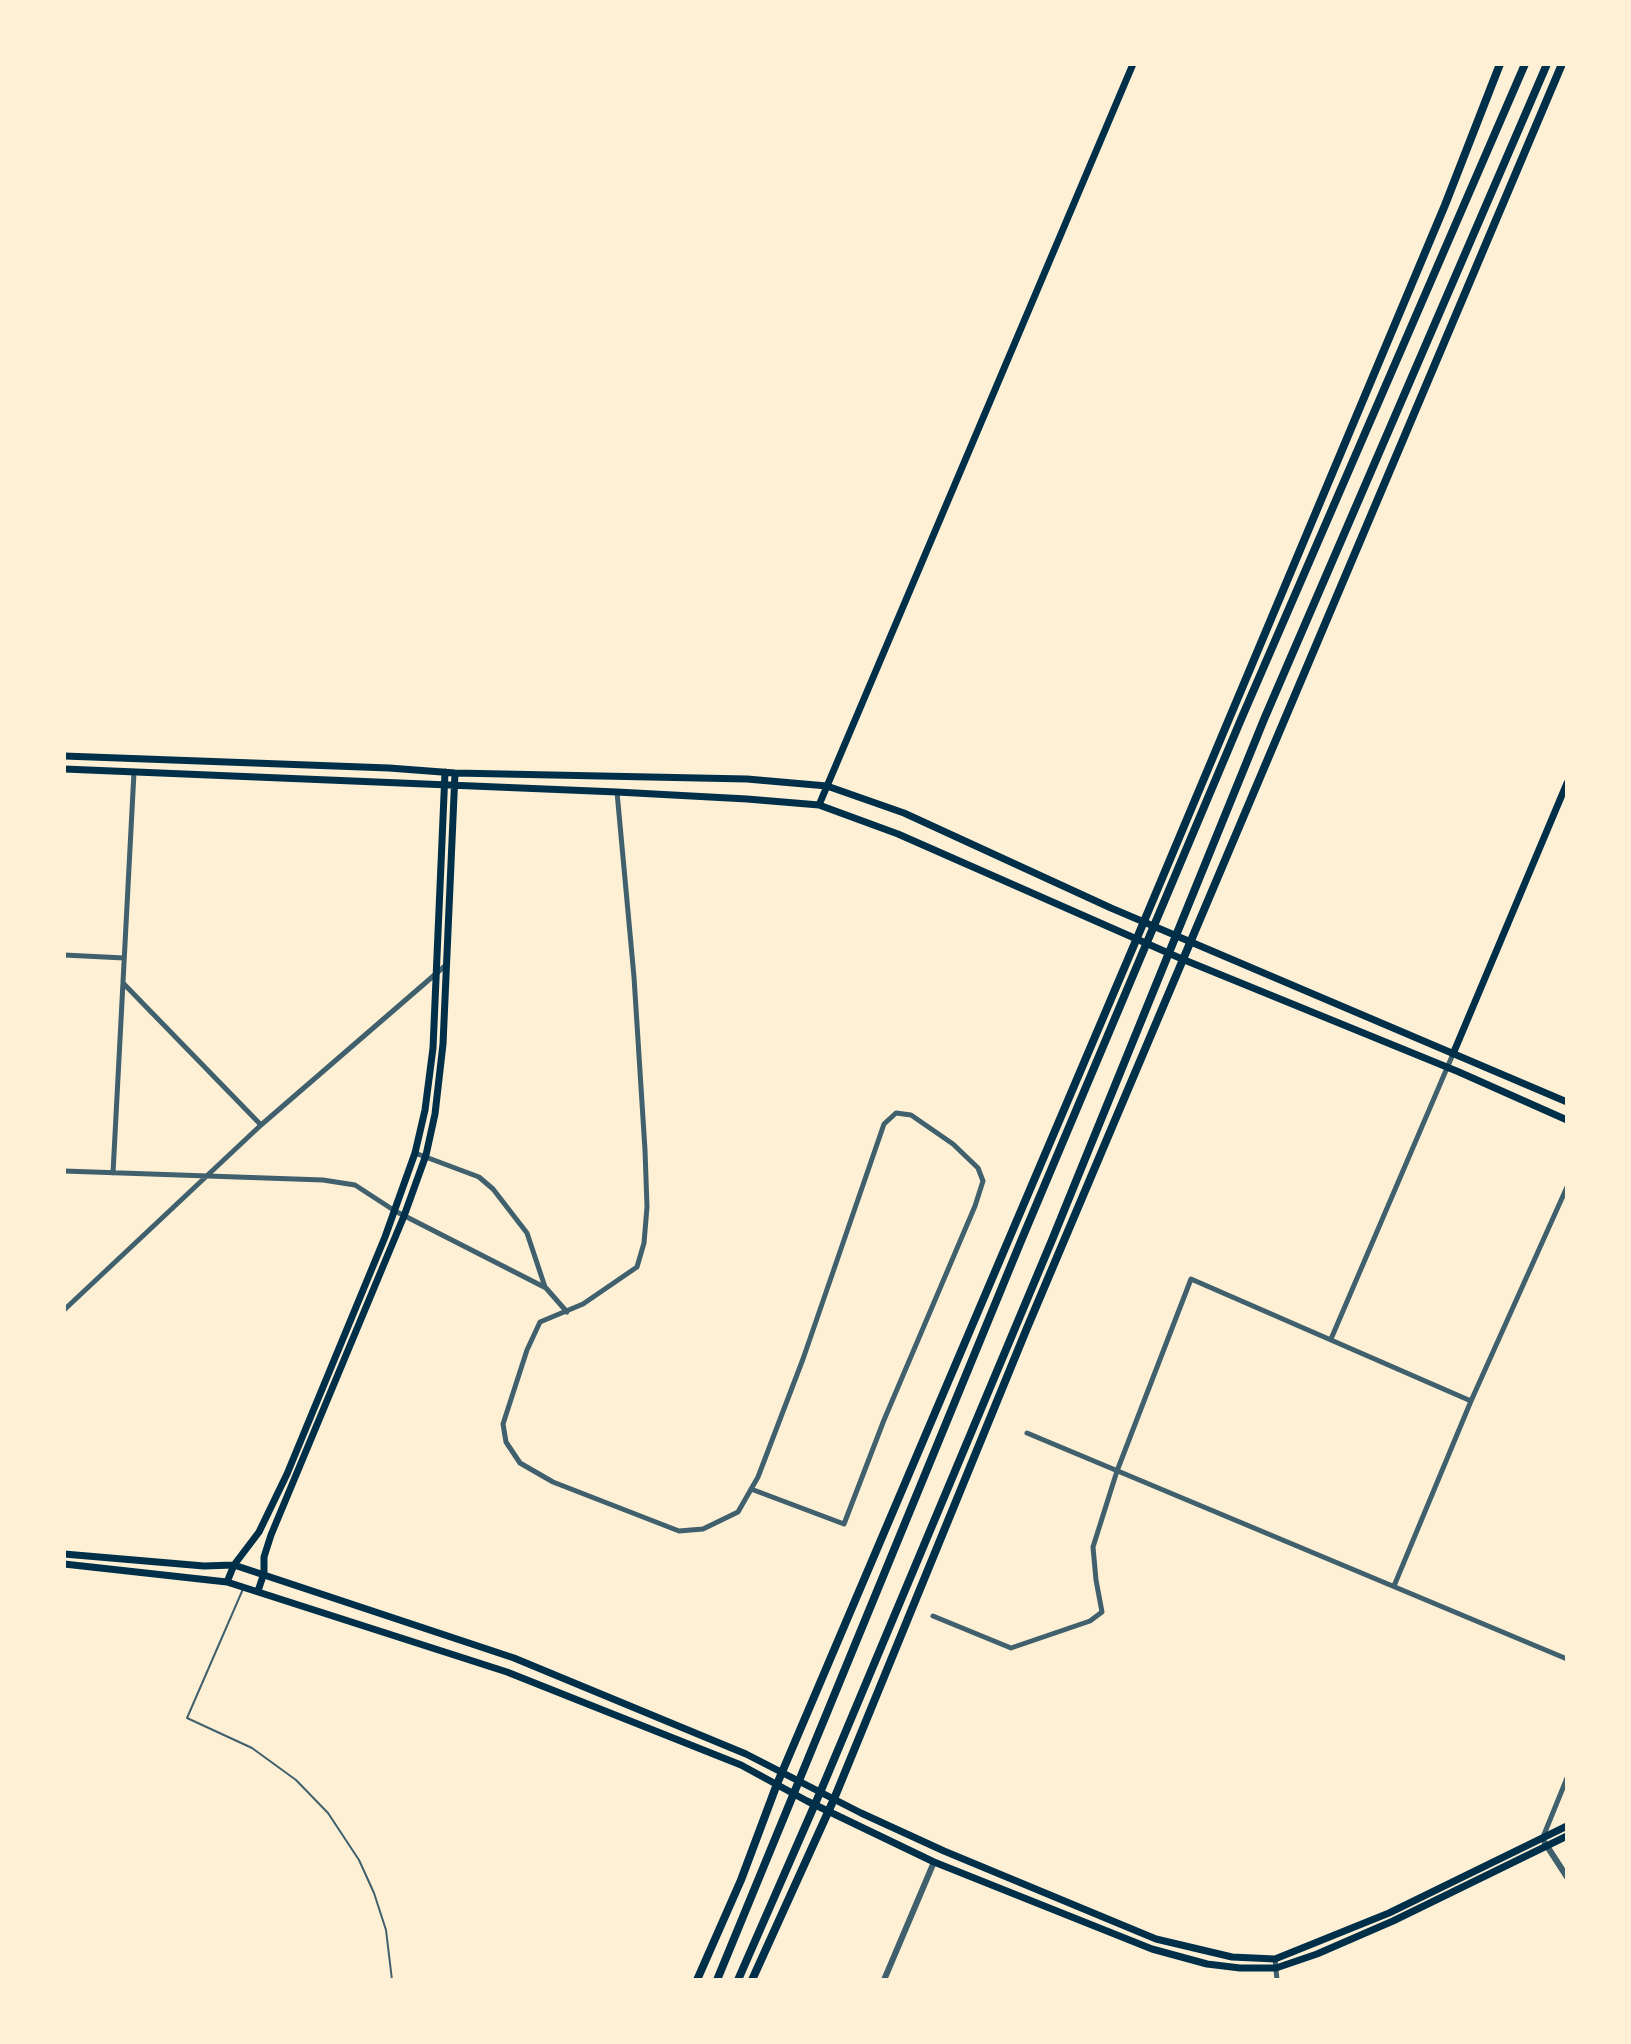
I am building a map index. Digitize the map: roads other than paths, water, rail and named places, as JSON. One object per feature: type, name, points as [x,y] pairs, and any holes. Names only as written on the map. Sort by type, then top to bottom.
[{"type":"main road","points":[[819,805],[1133,64]]},
{"type":"main road","points":[[697,1980],[1445,205],[1500,64]]},
{"type":"main road","points":[[717,1980],[1144,949],[1525,64]]},
{"type":"main road","points":[[738,1980],[1040,1269],[1265,717],[1547,64]]},
{"type":"main road","points":[[752,1980],[834,1799],[1027,1328],[1562,64]]},
{"type":"main road","points":[[64,756],[455,773],[747,779],[827,786],[904,813],[1144,921],[1567,1102]]},
{"type":"main road","points":[[64,769],[617,792],[819,805],[898,834],[1182,959],[1447,1067],[1567,1120]]},
{"type":"main road","points":[[227,1582],[234,1565],[252,1543],[287,1474],[395,1211],[415,1153],[425,1110],[433,1048],[445,772]]},
{"type":"main road","points":[[258,1591],[264,1573],[264,1557],[275,1525],[404,1216],[426,1155],[442,1058],[455,773]]},
{"type":"main road","points":[[1453,1054],[1567,783]]},
{"type":"main road","points":[[64,1554],[204,1566],[234,1565],[264,1573],[514,1658],[746,1754],[944,1851],[1156,1939],[1232,1957],[1275,1963]]},
{"type":"main road","points":[[64,1564],[227,1582],[507,1672],[741,1765],[807,1801],[934,1862],[1152,1949],[1207,1964],[1240,1968],[1317,1954],[1393,1921],[1545,1842],[1567,1826]]},
{"type":"main road","points":[[1545,1842],[1567,1836]]},
{"type":"street","points":[[113,1173],[134,772]]},
{"type":"street","points":[[617,792],[634,977],[645,1150],[647,1207],[644,1243],[637,1267],[583,1304],[540,1322],[503,1424],[506,1442],[520,1463],[553,1482],[679,1531],[703,1529],[738,1512],[751,1489],[758,1477],[803,1359],[884,1124],[896,1113],[911,1115],[953,1144],[978,1168],[983,1181],[970,1220],[884,1420],[844,1524],[751,1489]]},
{"type":"street","points":[[64,955],[124,958]]},
{"type":"street","points":[[64,1310],[261,1125],[447,965]]},
{"type":"street","points":[[123,983],[261,1125]]},
{"type":"street","points":[[1331,1339],[1453,1054]]},
{"type":"street","points":[[415,1153],[479,1177],[493,1189],[527,1233],[546,1288]]},
{"type":"street","points":[[64,1171],[323,1180],[355,1185],[404,1216],[546,1288],[567,1312]]},
{"type":"street","points":[[1394,1586],[1471,1401],[1567,1187]]},
{"type":"street","points":[[933,1616],[1011,1648],[1090,1621],[1102,1612],[1093,1547],[1117,1471],[1191,1279],[1471,1401]]},
{"type":"street","points":[[1027,1433],[1567,1659]]},
{"type":"street","points":[[1567,1778],[1545,1842],[1567,1877]]},
{"type":"street","points":[[884,1980],[934,1862]]},
{"type":"street","points":[[1275,1963],[1277,1980]]},
{"type":"lane","points":[[243,1587],[187,1718],[252,1748],[296,1780],[328,1813],[359,1860],[374,1893],[386,1930],[392,1980]]}]
